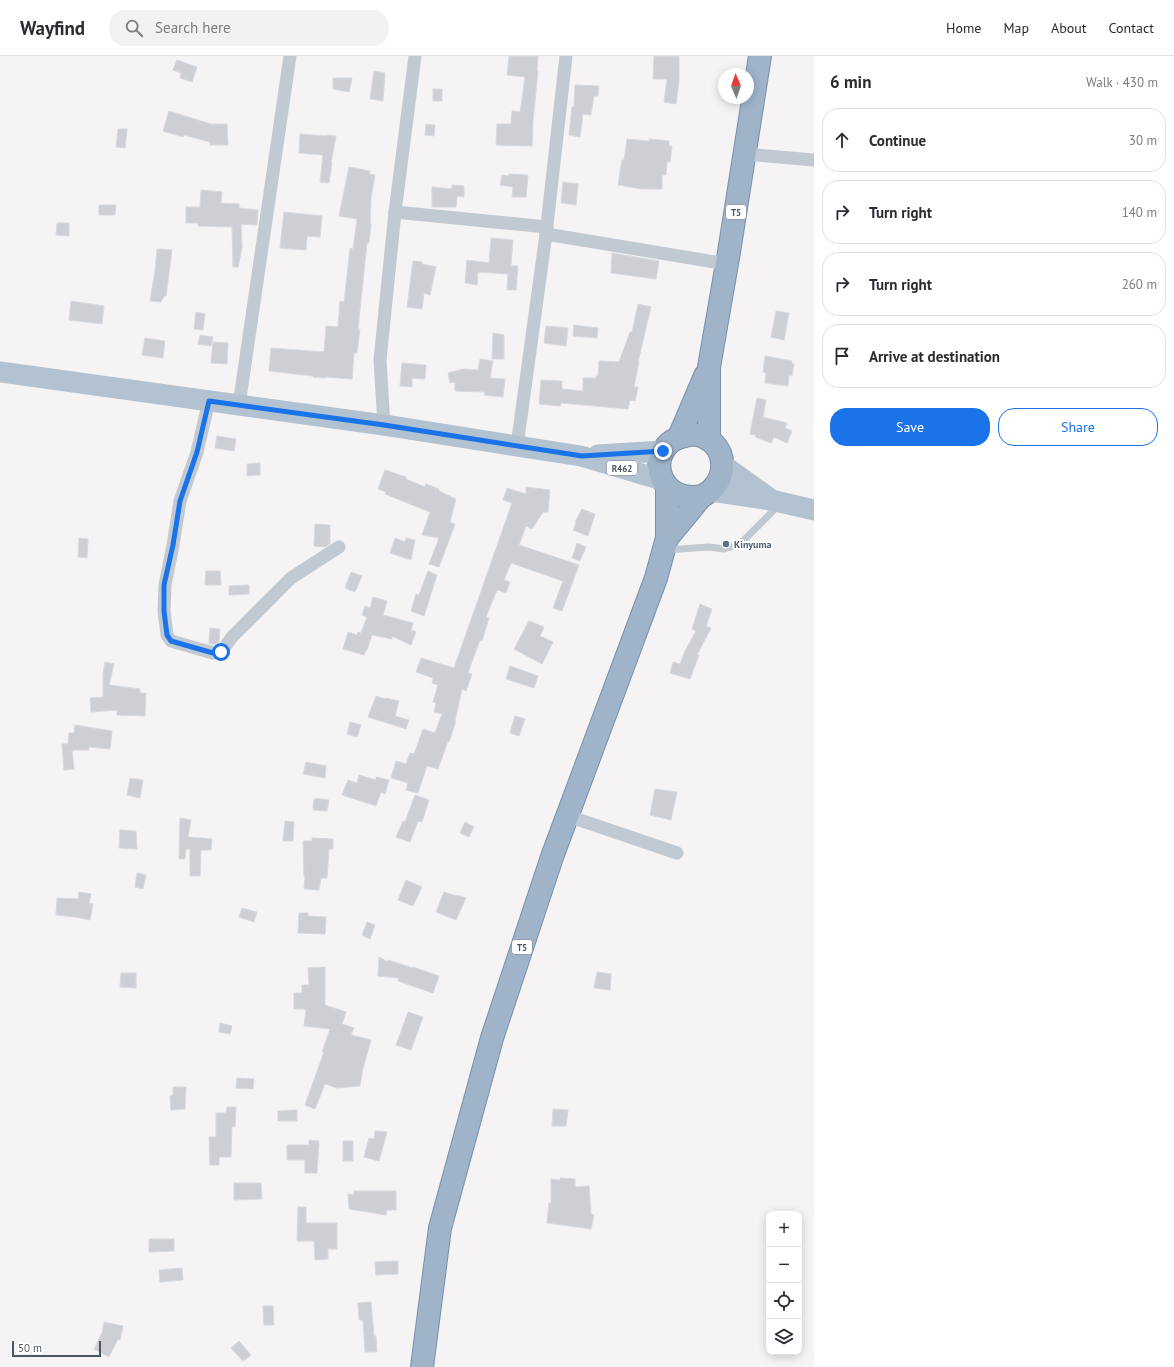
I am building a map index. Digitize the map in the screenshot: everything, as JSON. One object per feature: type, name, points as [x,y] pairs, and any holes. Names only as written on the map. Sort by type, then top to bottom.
[{"type":"highway","name":"T5","points":[[709,440],[709,368],[760,56]]},
{"type":"highway","name":"T5","points":[[679,437],[709,368]]},
{"type":"highway","points":[[690,434],[701,436],[709,440],[721,455],[723,465],[722,474],[720,479],[707,493],[693,498],[683,497],[674,493],[665,483],[660,471],[660,462],[663,451],[670,443],[679,437],[690,434]]},
{"type":"highway","name":"T5","points":[[422,1367],[440,1228],[492,1038],[552,857],[656,578],[665,544],[665,483]]},
{"type":"highway","name":"T5","points":[[665,544],[707,493]]},
{"type":"main road","name":"R462","points":[[0,372],[384,425],[582,456],[665,483]]},
{"type":"main road","name":"R462","points":[[582,456],[663,451]]},
{"type":"main road","points":[[723,465],[776,501]]},
{"type":"main road","points":[[707,493],[776,501],[814,510]]},
{"type":"street","points":[[239,405],[290,56]]},
{"type":"street","points":[[384,425],[380,360],[395,212],[415,56]]},
{"type":"street","points":[[517,446],[546,230],[566,56]]},
{"type":"street","points":[[745,154],[814,160]]},
{"type":"street","points":[[395,212],[546,230],[727,264]]},
{"type":"street","points":[[209,401],[197,452],[180,501],[173,545],[164,585],[164,611],[167,635],[171,641],[213,653],[221,652],[232,637],[292,578],[339,547]]},
{"type":"street","points":[[568,816],[677,853]]},
{"type":"lane","points":[[665,544],[724,549],[740,544],[776,501]]},
{"type":"building","points":[[509,56],[538,56],[532,146],[496,145],[497,124],[511,124],[512,111],[520,112],[522,100],[525,77],[507,75]]},
{"type":"building","points":[[654,56],[679,56],[679,81],[676,104],[664,102],[667,79],[653,79]]},
{"type":"building","points":[[177,60],[197,67],[192,82],[180,78],[181,73],[173,70]]},
{"type":"building","points":[[374,71],[385,73],[383,101],[370,99]]},
{"type":"building","points":[[333,78],[352,78],[349,92],[333,89]]},
{"type":"building","points":[[575,85],[599,86],[598,96],[594,96],[591,115],[583,114],[580,137],[569,135],[572,107],[574,107]]},
{"type":"building","points":[[433,89],[442,89],[442,101],[433,101]]},
{"type":"building","points":[[169,111],[211,124],[227,124],[228,145],[210,145],[210,142],[184,135],[183,137],[163,131]]},
{"type":"building","points":[[426,124],[435,125],[434,136],[425,135]]},
{"type":"building","points":[[118,129],[127,129],[125,148],[116,147]]},
{"type":"building","points":[[300,134],[336,136],[329,183],[320,182],[323,155],[299,153]]},
{"type":"building","points":[[627,139],[669,141],[669,146],[672,146],[670,162],[667,162],[666,175],[662,175],[662,189],[642,189],[618,185]]},
{"type":"building","points":[[349,167],[370,171],[369,174],[375,175],[371,198],[369,243],[367,243],[358,329],[360,329],[357,353],[354,353],[352,379],[313,377],[269,371],[271,348],[324,352],[326,326],[338,327],[340,301],[344,302],[350,248],[353,249],[357,219],[339,216]]},
{"type":"building","points":[[509,174],[528,175],[526,197],[512,197],[513,187],[500,185],[502,175],[509,176]]},
{"type":"building","points":[[563,182],[578,184],[576,205],[561,203]]},
{"type":"building","points":[[452,185],[464,186],[464,197],[457,196],[456,207],[432,207],[432,187],[452,189]]},
{"type":"building","points":[[201,190],[222,192],[221,203],[239,204],[239,208],[258,210],[257,225],[241,224],[242,248],[238,267],[233,267],[232,227],[198,226],[198,223],[186,223],[186,207],[200,207]]},
{"type":"building","points":[[99,205],[116,205],[115,215],[99,215]]},
{"type":"building","points":[[284,212],[322,216],[320,237],[307,236],[306,250],[280,248]]},
{"type":"building","points":[[57,223],[69,223],[69,236],[56,235]]},
{"type":"building","points":[[491,238],[513,240],[511,266],[518,266],[516,290],[507,290],[508,274],[478,272],[477,285],[465,283],[467,260],[489,263]]},
{"type":"building","points":[[157,249],[172,250],[166,296],[164,296],[161,302],[150,301]]},
{"type":"building","points":[[612,253],[659,261],[656,279],[611,273]]},
{"type":"building","points":[[413,261],[422,262],[422,264],[436,267],[430,295],[424,293],[422,309],[407,307]]},
{"type":"building","points":[[71,301],[104,306],[102,324],[69,320]]},
{"type":"building","points":[[638,304],[651,307],[638,362],[634,387],[638,387],[635,401],[630,400],[628,409],[561,403],[560,406],[539,404],[541,380],[562,381],[562,389],[583,391],[583,378],[596,378],[596,376],[598,376],[599,361],[619,362],[630,332],[632,332]]},
{"type":"building","points":[[776,311],[789,313],[784,340],[771,337]]},
{"type":"building","points":[[196,312],[205,314],[203,330],[194,329]]},
{"type":"building","points":[[574,325],[598,328],[597,338],[573,336]]},
{"type":"building","points":[[546,326],[568,328],[566,346],[544,343]]},
{"type":"building","points":[[493,333],[504,335],[504,359],[492,359]]},
{"type":"building","points":[[200,335],[213,337],[211,346],[198,344]]},
{"type":"building","points":[[145,338],[165,341],[163,358],[142,355]]},
{"type":"building","points":[[213,342],[228,343],[227,364],[211,363]]},
{"type":"building","points":[[765,356],[792,361],[792,364],[794,364],[792,376],[789,375],[788,386],[765,383],[766,373],[763,372]]},
{"type":"building","points":[[480,359],[493,361],[490,378],[505,379],[503,397],[484,395],[485,392],[455,391],[455,382],[450,383],[448,373],[463,369],[478,370]]},
{"type":"building","points":[[402,363],[426,365],[425,379],[412,378],[412,387],[400,386]]},
{"type":"building","points":[[757,398],[766,400],[763,417],[787,423],[785,428],[792,431],[787,443],[774,437],[771,443],[755,437],[756,435],[750,434]]},
{"type":"building","points":[[217,436],[236,439],[234,451],[215,448]]},
{"type":"building","points":[[260,463],[260,475],[247,476],[247,464]]},
{"type":"building","points":[[385,470],[406,477],[406,479],[425,487],[426,484],[439,489],[439,491],[456,499],[450,522],[455,524],[439,567],[429,564],[439,538],[422,535],[430,512],[385,494],[386,492],[378,489]]},
{"type":"building","points":[[526,487],[550,490],[548,512],[543,512],[532,529],[526,526],[519,545],[579,565],[562,611],[553,608],[563,581],[511,563],[504,580],[510,582],[506,593],[497,590],[486,617],[489,618],[482,641],[480,640],[468,673],[472,674],[466,691],[462,689],[456,721],[438,769],[427,766],[418,793],[406,790],[408,783],[391,778],[396,761],[406,764],[410,753],[414,754],[423,729],[435,733],[442,714],[434,712],[436,703],[433,702],[438,685],[432,683],[433,678],[416,672],[421,658],[454,668],[512,503],[503,500],[507,488],[526,494]]},
{"type":"building","points":[[582,509],[595,514],[588,536],[573,530],[576,523],[575,522]]},
{"type":"building","points":[[315,524],[330,525],[330,544],[325,547],[314,546]]},
{"type":"building","points":[[79,538],[88,539],[87,558],[78,557]]},
{"type":"building","points":[[395,538],[405,542],[406,538],[415,540],[411,560],[390,553]]},
{"type":"building","points":[[577,543],[586,547],[580,561],[572,558]]},
{"type":"building","points":[[206,571],[220,571],[221,585],[205,585]]},
{"type":"building","points":[[428,571],[437,575],[424,616],[411,611],[416,594],[419,595]]},
{"type":"building","points":[[351,572],[362,576],[355,592],[345,588]]},
{"type":"building","points":[[249,585],[249,594],[229,595],[229,586]]},
{"type":"building","points":[[373,597],[387,601],[383,615],[413,623],[411,630],[416,632],[411,645],[392,636],[392,639],[372,635],[364,655],[343,649],[348,632],[357,635],[358,632],[361,633],[367,617],[362,615],[365,606],[370,608]]},
{"type":"building","points":[[700,604],[712,609],[706,626],[711,628],[697,655],[699,655],[690,679],[670,673],[673,662],[680,664],[696,631],[692,629]]},
{"type":"building","points":[[529,621],[544,627],[540,636],[553,642],[542,664],[514,649]]},
{"type":"building","points":[[210,628],[220,629],[219,641],[217,644],[209,644]]},
{"type":"building","points":[[105,662],[114,664],[109,685],[140,689],[140,693],[146,693],[145,716],[117,715],[117,710],[91,712],[90,698],[103,697],[103,674]]},
{"type":"building","points":[[510,666],[538,676],[534,688],[506,679]]},
{"type":"building","points":[[376,696],[399,701],[395,716],[409,720],[406,729],[368,717]]},
{"type":"building","points":[[515,716],[525,719],[519,736],[510,733]]},
{"type":"building","points":[[350,722],[361,725],[357,737],[347,734]]},
{"type":"building","points":[[75,725],[112,731],[110,749],[89,747],[89,750],[72,750],[74,769],[64,770],[62,744],[68,744],[69,733],[74,733]]},
{"type":"building","points":[[306,762],[326,766],[325,778],[303,774]]},
{"type":"building","points":[[359,775],[376,780],[376,777],[389,780],[385,794],[381,792],[376,806],[342,795],[348,780],[357,783]]},
{"type":"building","points":[[130,778],[143,780],[140,798],[127,795]]},
{"type":"building","points":[[655,789],[677,792],[671,820],[650,815]]},
{"type":"building","points":[[415,795],[429,800],[422,822],[418,821],[410,842],[396,837],[403,821],[405,822]]},
{"type":"building","points":[[314,799],[329,800],[327,811],[313,810]]},
{"type":"building","points":[[180,818],[191,820],[188,837],[212,839],[211,850],[201,850],[200,876],[190,876],[190,849],[186,849],[185,859],[179,859]]},
{"type":"building","points":[[285,821],[294,822],[293,841],[283,841]]},
{"type":"building","points":[[465,822],[474,827],[469,837],[460,833]]},
{"type":"building","points":[[120,830],[136,831],[137,849],[119,848]]},
{"type":"building","points":[[312,838],[333,839],[333,849],[329,849],[327,878],[321,878],[319,890],[304,889],[305,876],[303,841],[312,841]]},
{"type":"building","points":[[137,873],[146,875],[143,889],[135,887]]},
{"type":"building","points":[[406,880],[422,887],[413,906],[398,900]]},
{"type":"building","points":[[79,892],[91,894],[89,903],[93,904],[90,920],[56,915],[57,898],[78,899]]},
{"type":"building","points":[[444,892],[466,898],[456,920],[436,912]]},
{"type":"building","points":[[242,908],[257,912],[254,922],[239,917]]},
{"type":"building","points":[[299,913],[308,913],[308,916],[326,917],[325,934],[298,933]]},
{"type":"building","points":[[367,922],[375,925],[370,939],[362,935]]},
{"type":"building","points":[[379,957],[388,962],[388,960],[439,976],[433,993],[398,981],[399,978],[378,976]]},
{"type":"building","points":[[325,967],[325,1005],[346,1012],[342,1024],[354,1028],[351,1035],[371,1040],[363,1068],[360,1086],[337,1088],[325,1084],[315,1109],[305,1105],[324,1052],[322,1052],[330,1029],[304,1026],[306,1009],[294,1009],[294,993],[302,993],[302,985],[309,985],[308,968]]},
{"type":"building","points":[[597,972],[611,974],[610,990],[594,988]]},
{"type":"building","points":[[121,973],[136,973],[136,988],[120,987]]},
{"type":"building","points":[[408,1012],[423,1017],[411,1050],[396,1045]]},
{"type":"building","points":[[220,1023],[232,1026],[230,1034],[219,1032]]},
{"type":"building","points":[[237,1078],[254,1079],[253,1089],[236,1088]]},
{"type":"building","points":[[173,1087],[186,1087],[185,1109],[171,1110],[170,1096],[173,1095]]},
{"type":"building","points":[[227,1107],[236,1107],[235,1127],[232,1126],[231,1157],[219,1157],[219,1165],[210,1165],[209,1137],[216,1137],[216,1113],[226,1113]]},
{"type":"building","points":[[553,1109],[568,1110],[566,1126],[552,1126]]},
{"type":"building","points":[[297,1110],[297,1121],[278,1121],[278,1111]]},
{"type":"building","points":[[375,1131],[387,1132],[379,1161],[364,1157],[369,1138],[374,1139]]},
{"type":"building","points":[[309,1140],[319,1141],[317,1173],[305,1173],[305,1160],[287,1160],[287,1145],[309,1145]]},
{"type":"building","points":[[343,1141],[353,1141],[353,1161],[343,1161]]},
{"type":"building","points":[[560,1178],[575,1179],[575,1187],[589,1186],[591,1214],[594,1215],[591,1229],[547,1223],[549,1203],[551,1203],[551,1179],[560,1180]]},
{"type":"building","points":[[234,1183],[261,1183],[262,1199],[234,1200]]},
{"type":"building","points":[[354,1191],[396,1191],[396,1210],[387,1210],[386,1215],[349,1209],[348,1194],[354,1195]]},
{"type":"building","points":[[298,1207],[306,1207],[306,1223],[337,1223],[337,1249],[328,1249],[328,1259],[315,1260],[314,1241],[297,1241]]},
{"type":"building","points":[[149,1239],[174,1239],[174,1251],[149,1252]]},
{"type":"building","points":[[398,1261],[398,1274],[376,1275],[375,1262]]},
{"type":"building","points":[[182,1268],[183,1280],[160,1282],[159,1270]]},
{"type":"building","points":[[371,1302],[377,1352],[365,1352],[363,1320],[359,1320],[358,1303]]},
{"type":"building","points":[[263,1306],[273,1306],[274,1325],[264,1325]]},
{"type":"building","points":[[104,1322],[123,1326],[120,1340],[118,1339],[109,1357],[94,1349],[102,1333]]},
{"type":"building","points":[[239,1341],[251,1355],[243,1361],[231,1348]]},
{"type":"place","name":"Kinyuma","points":[[726,544]]},
{"type":"route","points":[[221,652],[213,653],[171,641],[167,635],[164,611],[164,585],[173,545],[180,501],[197,452],[209,401],[384,425],[582,456],[663,451]]}]
